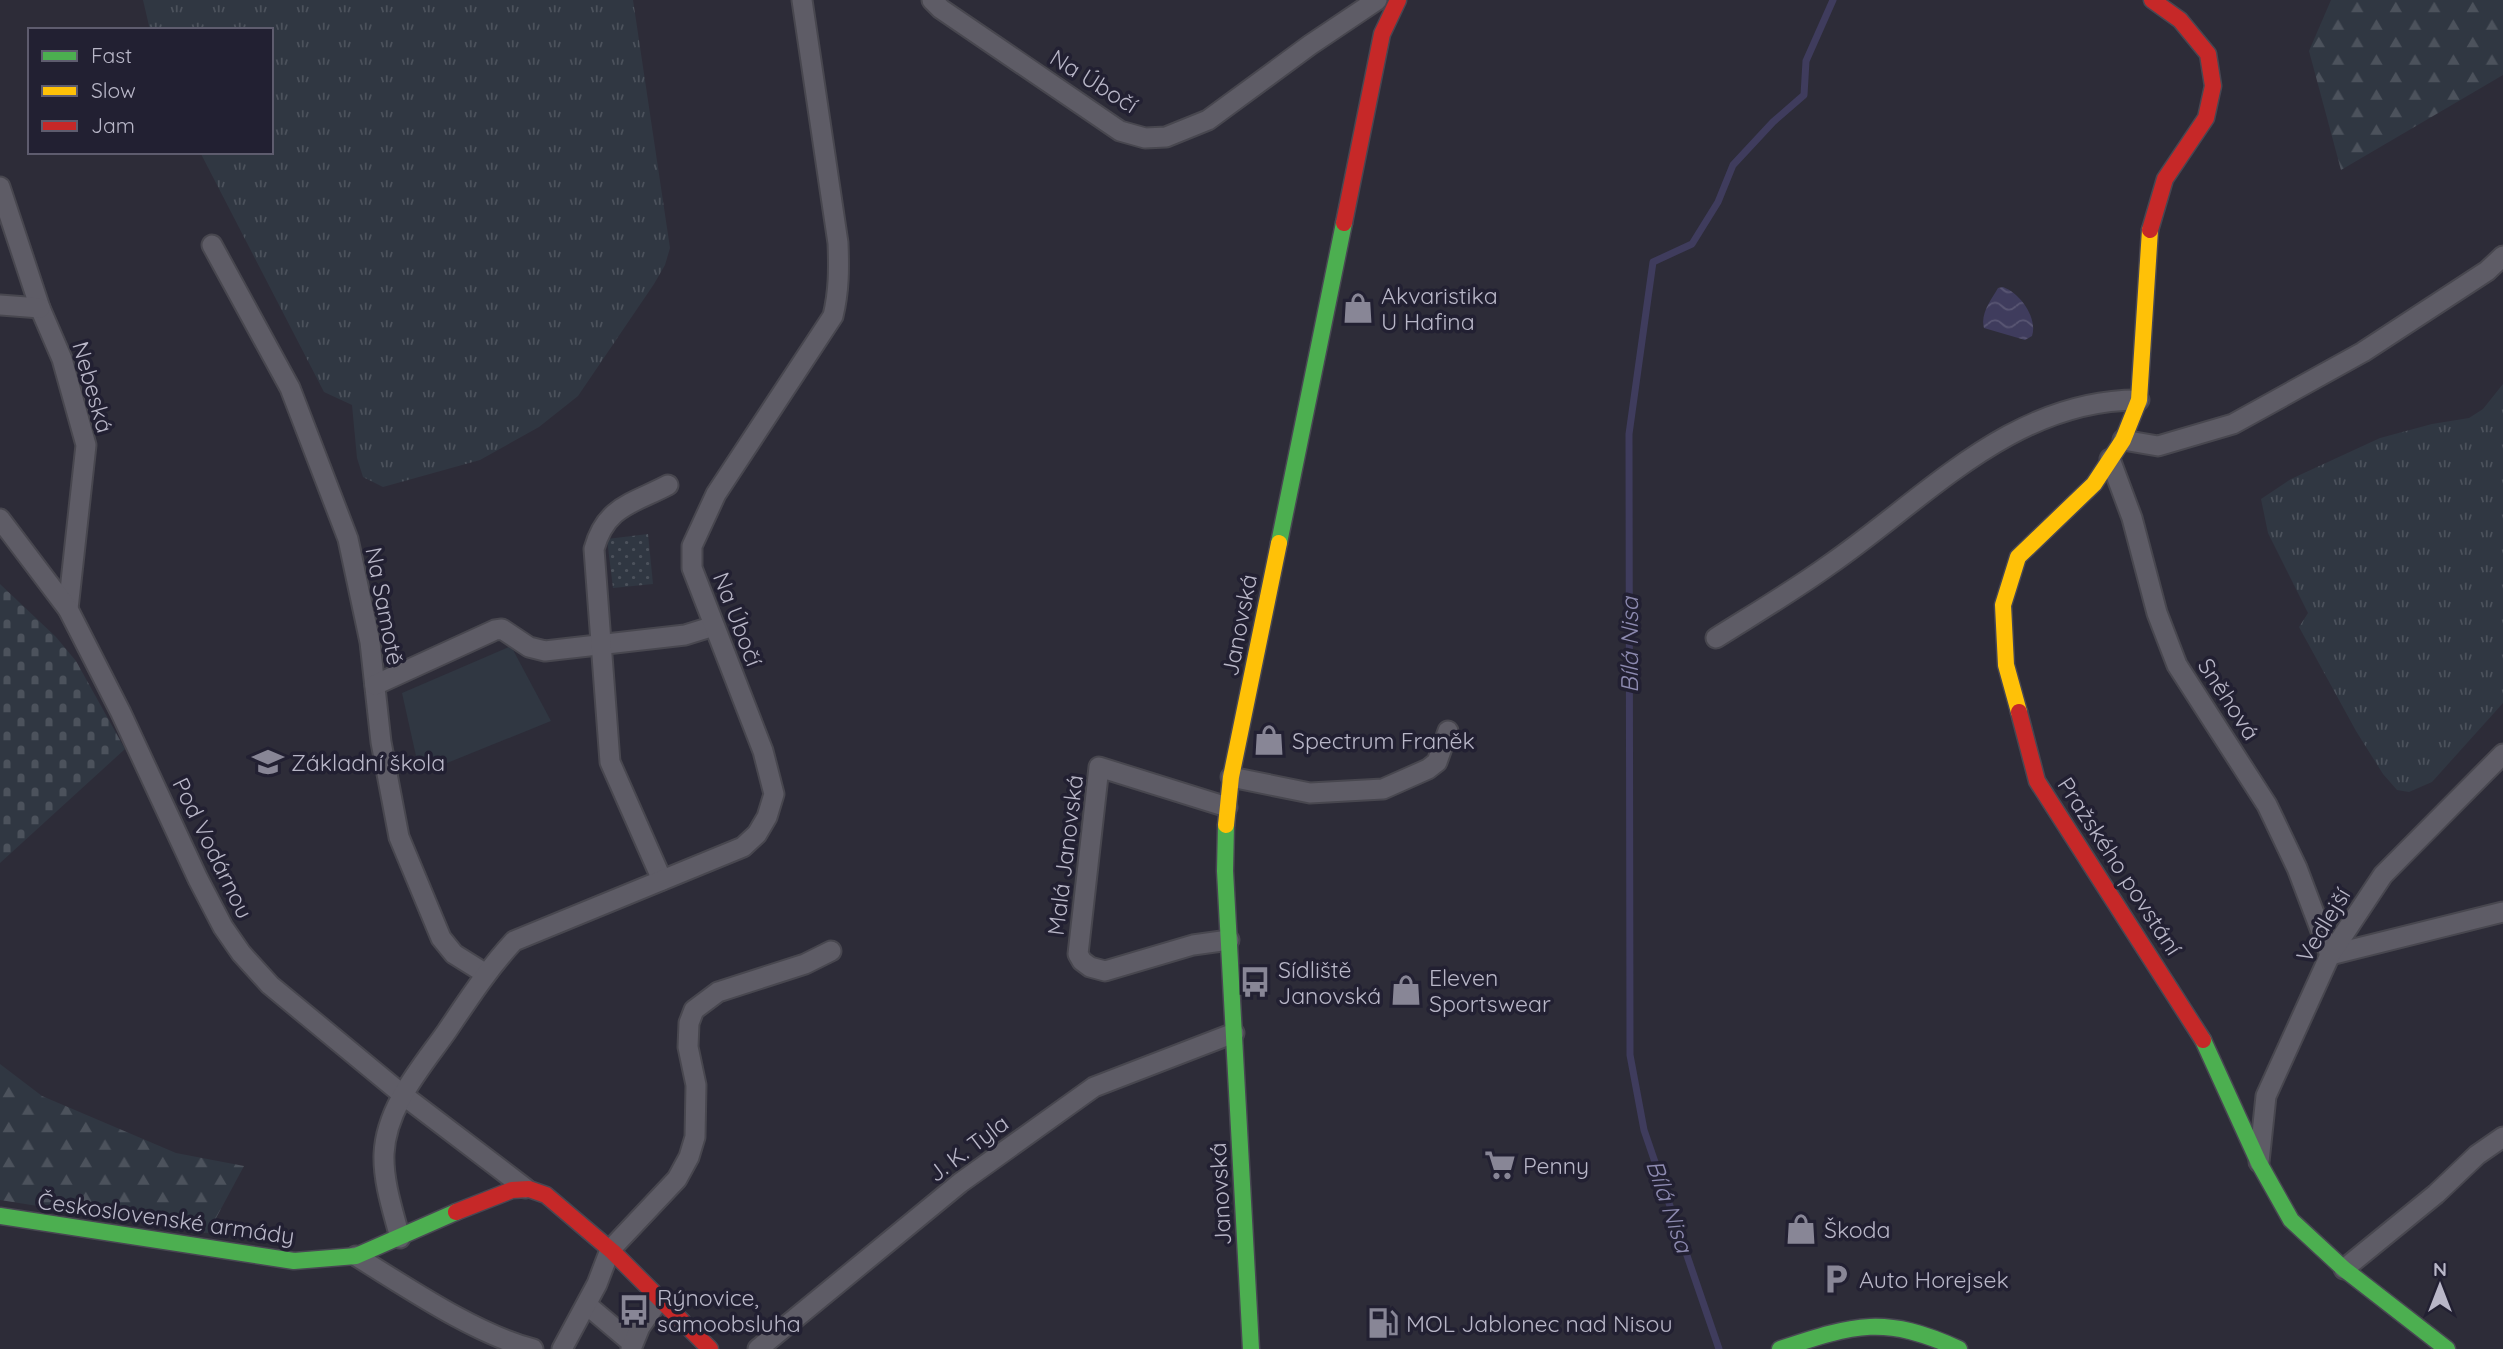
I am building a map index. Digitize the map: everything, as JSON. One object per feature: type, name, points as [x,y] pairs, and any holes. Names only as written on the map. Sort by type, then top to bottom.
[{"type":"street","name":"Na Úbočí","points":[[400,1238],[389,1195],[384,1154],[390,1125],[403,1095],[486,974],[514,941],[743,847],[757,834],[767,817],[774,794],[763,751],[692,568],[692,546],[716,494],[832,316],[840,276],[838,243],[802,0]]},
{"type":"street","name":"Na Úbočí","points":[[932,0],[1120,131],[1145,138],[1166,137],[1208,120],[1377,0]]},
{"type":"street","name":"Janovská","points":[[1251,1349],[1228,940],[1225,871],[1227,807],[1382,34],[1398,0]]},
{"type":"street","name":"Pražského povstání","points":[[2152,0],[2180,20],[2208,54],[2213,86],[2206,118],[2165,179],[2150,231],[2139,400],[2123,440],[2094,484],[2018,557],[2003,605],[2006,665],[2037,781],[2203,1041],[2259,1163],[2291,1220],[2344,1269],[2447,1349]]},
{"type":"street","name":"Nebeská","points":[[0,187],[40,308],[62,359],[86,446],[68,609]]},
{"type":"street","name":"Na Samotě","points":[[212,244],[290,387],[348,539],[370,642],[381,742],[399,837],[441,938],[454,954],[486,974]]},
{"type":"street","points":[[2123,440],[2158,446],[2233,424],[2363,352],[2487,271],[2503,256]]},
{"type":"street","points":[[0,305],[40,308]]},
{"type":"street","points":[[1717,638],[1830,565],[1951,472],[2016,430],[2059,412],[2111,400],[2139,400]]},
{"type":"street","name":"Sněhová","points":[[2110,459],[2132,519],[2157,613],[2177,665],[2267,805],[2297,868],[2330,955]]},
{"type":"street","points":[[662,880],[610,762],[594,549],[598,532],[611,514],[668,485]]},
{"type":"street","name":"Pod Vodárnou","points":[[0,520],[68,609],[223,927],[270,985],[403,1095],[525,1188]]},
{"type":"street","points":[[375,685],[495,630],[502,629],[538,651],[685,635],[714,625]]},
{"type":"street","points":[[1231,777],[1310,793],[1383,789],[1428,769],[1437,762],[1448,731]]},
{"type":"street","name":"Vedlejší","points":[[2259,1163],[2266,1096],[2330,955],[2383,875],[2503,754]]},
{"type":"street","name":"Malá Janovská","points":[[1227,807],[1098,767],[1078,954],[1090,967],[1105,971],[1194,945],[1228,940]]},
{"type":"street","points":[[2330,955],[2503,912]]},
{"type":"street","points":[[562,1349],[587,1305],[610,1250],[677,1179],[690,1157],[695,1137],[696,1085],[688,1046],[688,1023],[694,1010],[718,992],[805,964],[831,951]]},
{"type":"street","name":"J. K. Tyla","points":[[758,1349],[960,1183],[1094,1087],[1234,1033]]},
{"type":"street","points":[[2344,1269],[2436,1194],[2477,1155],[2503,1137]]},
{"type":"street","name":"Československé armády","points":[[0,1216],[282,1260],[329,1260],[356,1256],[494,1195],[512,1188],[525,1188]]},
{"type":"street","points":[[525,1188],[541,1192],[552,1200],[610,1250],[710,1349]]},
{"type":"street","points":[[356,1256],[414,1292],[506,1342],[533,1349]]},
{"type":"street","name":"Janovská","points":[[1240,1349],[1246,1271]]},
{"type":"street","points":[[587,1305],[631,1346],[659,1300]]},
{"type":"street","points":[[1780,1349],[1850,1327],[1879,1325],[1905,1328],[1959,1349]]},
{"type":"green space","points":[[143,0],[633,0],[670,248],[665,265],[578,396],[539,427],[480,460],[383,487],[363,477],[357,458],[352,405],[324,392],[201,154],[273,154],[273,28],[150,28]]},
{"type":"green space","points":[[2331,0],[2503,0],[2503,75],[2341,170],[2309,51]]},
{"type":"green space","points":[[2503,384],[2503,703],[2432,782],[2409,792],[2397,790],[2383,774],[2356,731],[2299,627],[2308,613],[2268,533],[2261,499],[2291,479],[2380,438],[2432,424],[2469,418],[2483,409]]},
{"type":"green space","points":[[648,534],[653,584],[613,588],[607,539]]},
{"type":"green space","points":[[0,584],[56,637],[76,661],[125,749],[0,863]]},
{"type":"green space","points":[[511,646],[551,721],[420,774],[402,693]]},
{"type":"green space","points":[[0,1064],[42,1096],[176,1153],[244,1166],[208,1233],[0,1200]]},
{"type":"water","points":[[2003,287],[2021,300],[2030,314],[2032,336],[2025,340],[1984,328],[1987,307],[1998,288]]},
{"type":"waterway","name":"Bílá Nisa","points":[[1719,1349],[1644,1130],[1630,1055],[1629,434],[1653,262],[1692,244],[1718,202],[1733,165],[1773,122],[1804,95],[1806,61],[1833,0]]},
{"type":"traffic: fast","points":[[1279,543],[1344,223]]},
{"type":"traffic: fast","points":[[1226,825],[1225,871],[1251,1349]]},
{"type":"traffic: fast","points":[[2203,1040],[2259,1163],[2291,1220],[2344,1269],[2447,1349]]},
{"type":"traffic: fast","points":[[0,1216],[294,1261],[356,1256],[456,1212]]},
{"type":"traffic: fast","points":[[1780,1349],[1829,1334],[1870,1327],[1910,1331],[1959,1349]]},
{"type":"traffic: slow","points":[[2019,712],[2006,665],[2003,605],[2018,557],[2094,484],[2123,440],[2139,400],[2150,230]]},
{"type":"traffic: slow","points":[[1226,825],[1231,777],[1279,543]]},
{"type":"traffic: jam","points":[[1344,223],[1382,34],[1398,0]]},
{"type":"traffic: jam","points":[[2150,230],[2165,179],[2206,118],[2213,86],[2208,54],[2180,20],[2152,0]]},
{"type":"traffic: jam","points":[[2019,712],[2037,781],[2203,1040]]},
{"type":"traffic: jam","points":[[456,1212],[512,1190],[529,1189],[546,1195],[613,1252],[710,1349]]},
{"type":"place","name":"Akvaristika U Hafina","points":[[1358,308]]},
{"type":"place","name":"Spectrum Franěk","points":[[1269,740]]},
{"type":"place","name":"Základní škola","points":[[268,762]]},
{"type":"place","name":"Sídliště Janovská","points":[[1255,982]]},
{"type":"place","name":"Eleven Sportswear","points":[[1406,990]]},
{"type":"place","name":"Penny","points":[[1500,1165]]},
{"type":"place","name":"Škoda","points":[[1801,1229]]},
{"type":"place","name":"Auto Horejsek","points":[[1836,1279]]},
{"type":"place","name":"Rýnovice, samoobsluha","points":[[634,1310]]},
{"type":"place","name":"MOL Jablonec nad Nisou","points":[[1383,1323]]}]
